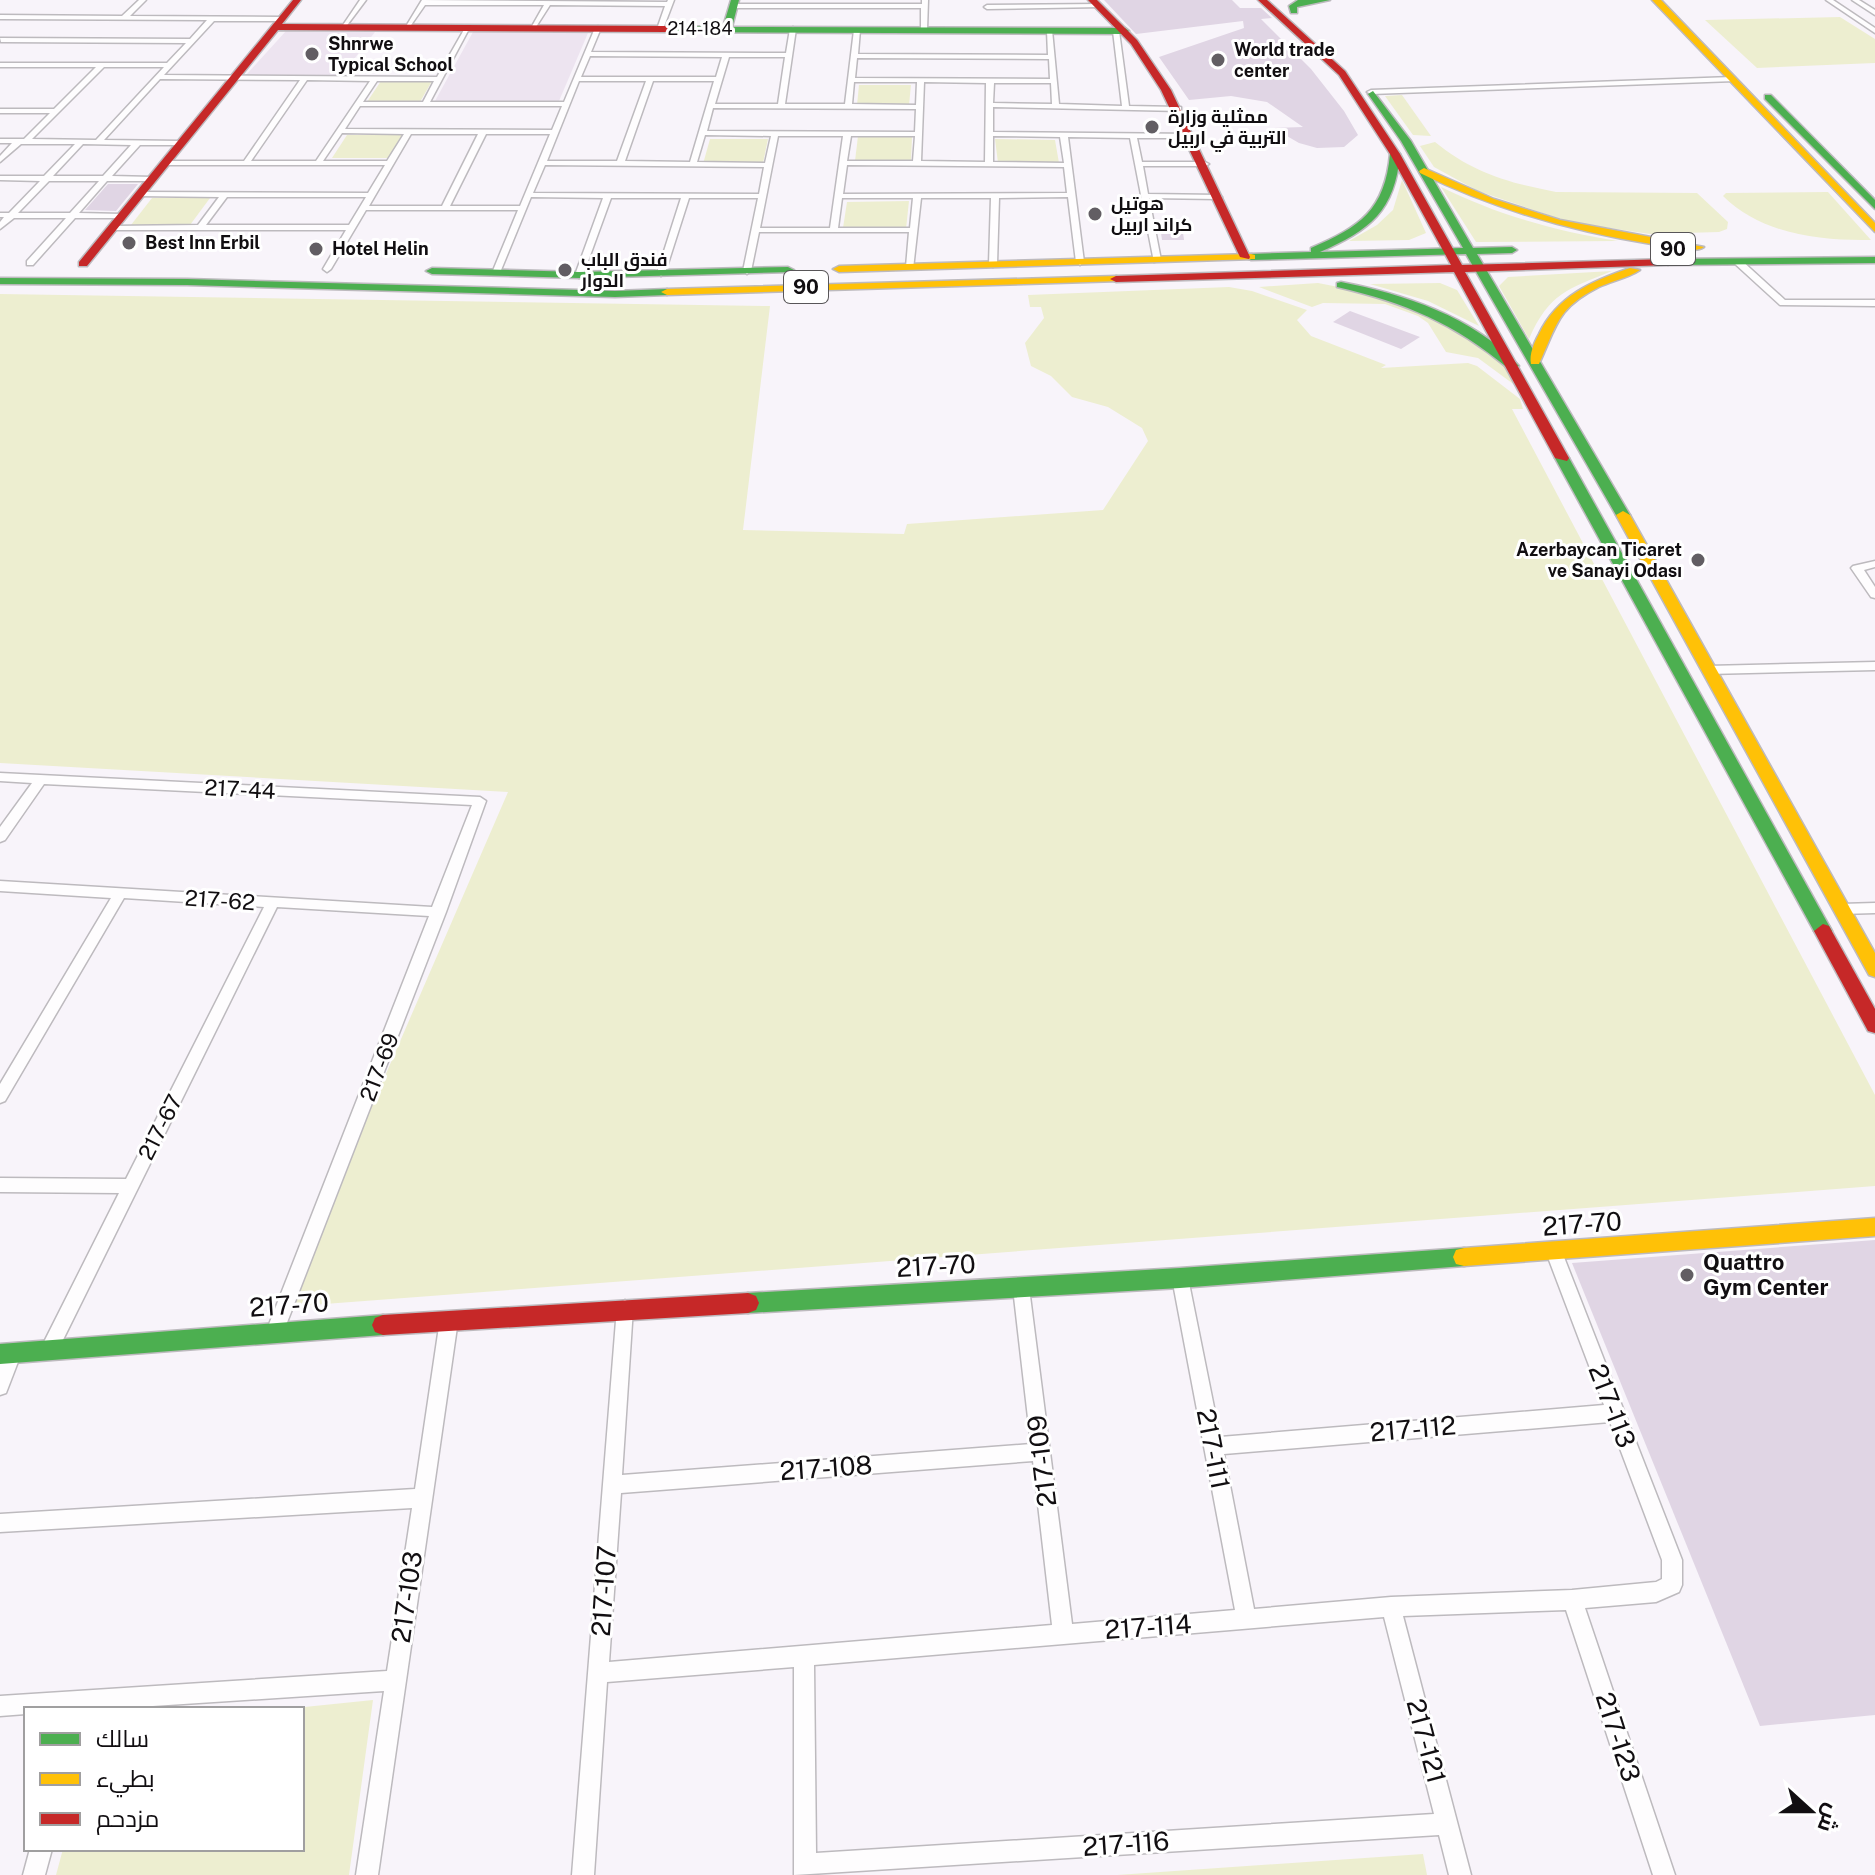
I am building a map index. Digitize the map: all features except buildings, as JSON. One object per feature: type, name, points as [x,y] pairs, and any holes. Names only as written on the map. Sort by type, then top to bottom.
[{"type":"main road","points":[[83,264],[297,0]]},
{"type":"main road","points":[[1262,0],[1342,73],[1395,154],[1875,1026]]},
{"type":"main road","points":[[1656,0],[1875,229]]},
{"type":"main road","points":[[1673,0],[1875,206]]},
{"type":"main road","points":[[1302,2],[1371,92],[1483,268],[1875,970]]},
{"type":"main road","points":[[727,29],[734,3]]},
{"type":"main road","points":[[1096,3],[1159,75],[1193,136],[1245,257]]},
{"type":"main road","name":"214-184","points":[[279,23],[343,27],[1120,31]]},
{"type":"main road","points":[[1286,265],[1352,232],[1374,216],[1387,201],[1393,186],[1395,154]]},
{"type":"main road","points":[[1424,171],[1494,204],[1548,224],[1616,237],[1714,249]]},
{"type":"main road","name":"90","points":[[0,281],[187,282],[615,294],[1286,265],[1447,250],[1875,249]]},
{"type":"main road","name":"90","points":[[0,263],[579,275],[1245,257],[1286,265],[1459,269],[1659,262],[1875,260]]},
{"type":"main road","points":[[1535,361],[1538,339],[1556,309],[1595,285],[1659,262]]},
{"type":"main road","points":[[1286,265],[1423,305],[1482,339],[1513,366]]},
{"type":"main road","points":[[187,282],[207,275],[206,268],[198,266]]},
{"type":"main road","points":[[232,283],[227,280],[227,275],[250,267]]},
{"type":"main road","points":[[1664,643],[1663,637],[1670,633],[1685,635],[1692,641]]},
{"type":"main road","name":"217-70","points":[[6,1354],[625,1308],[1180,1278],[1875,1227]]},
{"type":"street","points":[[124,18],[143,0]]},
{"type":"street","points":[[343,27],[363,0]]},
{"type":"street","points":[[1829,0],[1875,31]]},
{"type":"street","points":[[1855,0],[1875,13]]},
{"type":"street","points":[[407,27],[424,2],[670,2],[660,29]]},
{"type":"street","points":[[734,3],[925,3],[924,30]]},
{"type":"street","points":[[988,31],[987,4],[1096,3]]},
{"type":"street","points":[[534,28],[548,4]]},
{"type":"street","points":[[0,17],[212,19],[279,23]]},
{"type":"street","points":[[18,26],[26,18]]},
{"type":"street","points":[[98,142],[212,19]]},
{"type":"street","points":[[425,104],[468,28]]},
{"type":"street","points":[[496,273],[598,28]]},
{"type":"street","points":[[781,107],[793,29]]},
{"type":"street","points":[[848,107],[857,30]]},
{"type":"street","points":[[1050,31],[1056,107]]},
{"type":"street","points":[[1120,31],[1126,108]]},
{"type":"street","points":[[0,41],[9,33]]},
{"type":"street","points":[[0,41],[191,41]]},
{"type":"street","points":[[588,54],[789,55]]},
{"type":"street","points":[[693,164],[726,54]]},
{"type":"street","points":[[854,56],[1053,57]]},
{"type":"street","points":[[0,65],[169,65]]},
{"type":"street","points":[[0,160],[102,65]]},
{"type":"street","points":[[158,77],[440,79]]},
{"type":"street","points":[[246,163],[305,78]]},
{"type":"street","points":[[318,163],[375,78]]},
{"type":"street","points":[[577,79],[718,79]]},
{"type":"street","points":[[620,164],[650,79]]},
{"type":"street","points":[[1371,92],[1732,79]]},
{"type":"street","points":[[851,80],[1055,81]]},
{"type":"street","points":[[917,164],[921,81]]},
{"type":"street","points":[[989,165],[990,81]]},
{"type":"street","points":[[357,104],[567,104]]},
{"type":"street","points":[[990,105],[1178,109]]},
{"type":"street","points":[[710,106],[920,107]]},
{"type":"street","points":[[0,111],[55,111]]},
{"type":"street","points":[[339,131],[555,132]]},
{"type":"street","points":[[327,269],[409,131]]},
{"type":"street","points":[[445,208],[483,132]]},
{"type":"street","points":[[702,133],[918,134]]},
{"type":"street","points":[[747,271],[775,133]]},
{"type":"street","points":[[834,230],[847,134]]},
{"type":"street","points":[[991,134],[1193,136]]},
{"type":"street","points":[[1064,135],[1080,262]]},
{"type":"street","points":[[1133,136],[1157,260]]},
{"type":"street","points":[[0,141],[181,143]]},
{"type":"street","points":[[0,227],[81,142]]},
{"type":"street","points":[[30,263],[137,143]]},
{"type":"street","points":[[165,163],[390,163]]},
{"type":"street","points":[[542,163],[768,165]]},
{"type":"street","points":[[845,163],[1068,165]]},
{"type":"street","points":[[1139,164],[1205,164]]},
{"type":"street","points":[[0,178],[105,179],[225,194],[371,195]]},
{"type":"street","points":[[200,228],[225,194]]},
{"type":"street","points":[[528,195],[761,196]]},
{"type":"street","points":[[579,275],[608,195]]},
{"type":"street","points":[[993,264],[995,195]]},
{"type":"street","points":[[839,196],[1071,195]]},
{"type":"street","points":[[661,273],[686,196]]},
{"type":"street","points":[[910,267],[917,196]]},
{"type":"street","points":[[1145,196],[1218,197]]},
{"type":"street","points":[[363,208],[523,208]]},
{"type":"street","points":[[0,215],[72,216],[200,228],[352,227]]},
{"type":"street","points":[[754,230],[914,230]]},
{"type":"street","points":[[1737,261],[1783,303],[1875,303]]},
{"type":"street","points":[[1875,564],[1857,568],[1875,595]]},
{"type":"street","points":[[1708,670],[1875,666]]},
{"type":"street","name":"217-44","points":[[0,777],[480,801]]},
{"type":"street","points":[[0,837],[41,779]]},
{"type":"street","name":"217-69","points":[[275,1332],[480,801]]},
{"type":"street","name":"217-62","points":[[0,886],[439,912]]},
{"type":"street","points":[[0,1097],[120,894]]},
{"type":"street","name":"217-67","points":[[49,1350],[272,904]]},
{"type":"street","points":[[1841,909],[1875,908]]},
{"type":"street","points":[[0,1185],[131,1186]]},
{"type":"street","name":"217-113","points":[[1554,1252],[1672,1560]]},
{"type":"street","name":"217-111","points":[[1180,1278],[1247,1620]]},
{"type":"street","name":"217-109","points":[[1021,1288],[1063,1633]]},
{"type":"street","name":"217-107","points":[[583,1875],[625,1308]]},
{"type":"street","name":"217-103","points":[[367,1875],[449,1320]]},
{"type":"street","points":[[0,1387],[6,1354]]},
{"type":"street","name":"217-112","points":[[1212,1446],[1614,1413]]},
{"type":"street","name":"217-108","points":[[612,1485],[1040,1452]]},
{"type":"street","points":[[0,1523],[421,1498]]},
{"type":"street","name":"217-114","points":[[598,1673],[1391,1607],[1572,1600],[1656,1592],[1672,1585],[1672,1560]]},
{"type":"street","name":"217-123","points":[[1572,1600],[1664,1875]]},
{"type":"street","name":"217-121","points":[[1391,1607],[1460,1875]]},
{"type":"street","points":[[804,1657],[805,1869]]},
{"type":"street","points":[[0,1706],[82,1704],[395,1680]]},
{"type":"street","name":"217-116","points":[[805,1869],[1447,1824]]},
{"type":"street","points":[[34,1875],[40,1851]]},
{"type":"shaded area","name":"Shnrwe Typical School","points":[[286,31],[375,32],[341,76],[246,75]]},
{"type":"shaded area","points":[[473,32],[588,33],[559,101],[435,101]]},
{"type":"green space","points":[[1840,17],[1875,39],[1875,63],[1757,68],[1705,20]]},
{"type":"green space","points":[[381,81],[432,81],[420,102],[367,102]]},
{"type":"green space","points":[[859,85],[911,85],[909,105],[857,105]]},
{"type":"green space","points":[[1402,95],[1431,136],[1413,135],[1385,96]]},
{"type":"green space","points":[[347,135],[402,135],[388,158],[332,158]]},
{"type":"green space","points":[[858,136],[912,137],[911,161],[855,161]]},
{"type":"green space","points":[[710,139],[768,139],[763,163],[703,164]]},
{"type":"green space","points":[[995,139],[1055,140],[1059,163],[998,163]]},
{"type":"green space","points":[[1435,142],[1463,162],[1492,175],[1556,192],[1697,193],[1728,222],[1727,229],[1719,232],[1650,234],[1569,222],[1478,191],[1434,167],[1420,146]]},
{"type":"green space","points":[[1402,180],[1426,233],[1409,240],[1349,241],[1377,225],[1393,210]]},
{"type":"green space","points":[[1441,187],[1527,221],[1618,241],[1476,242]]},
{"type":"green space","points":[[1828,192],[1871,240],[1832,239],[1792,233],[1755,219],[1723,196],[1726,193]]},
{"type":"green space","points":[[152,198],[210,198],[190,225],[131,225]]},
{"type":"green space","points":[[909,201],[906,229],[843,228],[847,202]]},
{"type":"green space","points":[[1612,271],[1572,288],[1552,302],[1529,339],[1499,286],[1508,277]]},
{"type":"green space","points":[[1318,283],[1385,296],[1429,311],[1501,358],[1516,386],[1478,358],[1446,352],[1428,323],[1418,316],[1385,304],[1323,303],[1312,307],[1259,287]]},
{"type":"green space","points":[[1440,283],[1457,290],[1479,326],[1428,301],[1370,284]]},
{"type":"green space","points":[[1229,287],[1252,291],[1307,310],[1297,320],[1311,336],[1386,365],[1381,368],[1468,363],[1477,366],[1520,399],[1523,409],[1512,409],[1875,1095],[1875,1186],[285,1307],[508,792],[0,763],[0,294],[770,306],[743,530],[904,534],[907,524],[1103,510],[1148,441],[1142,428],[1108,407],[1072,397],[1051,376],[1031,366],[1025,343],[1044,318],[1041,307],[1030,307],[1028,295]]},
{"type":"green space","points":[[373,1700],[349,1875],[56,1875],[62,1851],[304,1851],[304,1707]]},
{"type":"green space","points":[[1423,1854],[1427,1875],[1117,1875]]},
{"type":"traffic: fast","points":[[727,29],[735,0]]},
{"type":"traffic: fast","points":[[1294,11],[1293,6],[1301,2],[1326,0]]},
{"type":"traffic: fast","points":[[666,29],[1125,31]]},
{"type":"traffic: fast","points":[[1373,94],[1406,141],[1623,515]]},
{"type":"traffic: fast","points":[[1768,97],[1875,206]]},
{"type":"traffic: fast","points":[[1315,250],[1348,235],[1373,216],[1389,190],[1395,154]]},
{"type":"traffic: fast","points":[[1251,257],[1512,250]]},
{"type":"traffic: fast","points":[[1668,262],[1875,260]]},
{"type":"traffic: fast","points":[[432,271],[579,275],[788,270]]},
{"type":"traffic: fast","points":[[0,281],[187,282],[615,294],[667,292]]},
{"type":"traffic: fast","points":[[1341,285],[1389,296],[1433,313],[1474,336],[1513,366]]},
{"type":"traffic: fast","points":[[1562,458],[1823,931]]},
{"type":"traffic: fast","points":[[748,1303],[1180,1278],[1464,1257]]},
{"type":"traffic: fast","points":[[0,1354],[383,1325]]},
{"type":"traffic: slow","points":[[1656,0],[1875,229]]},
{"type":"traffic: slow","points":[[1424,171],[1490,201],[1558,222],[1627,237],[1699,247]]},
{"type":"traffic: slow","points":[[839,269],[1251,257]]},
{"type":"traffic: slow","points":[[1535,361],[1549,325],[1570,300],[1598,283],[1634,270]]},
{"type":"traffic: slow","points":[[667,292],[1116,279]]},
{"type":"traffic: slow","points":[[1623,515],[1875,970]]},
{"type":"traffic: slow","points":[[1464,1257],[1875,1227]]},
{"type":"traffic: jam","points":[[83,264],[297,0]]},
{"type":"traffic: jam","points":[[1092,0],[1134,42],[1166,90],[1245,257]]},
{"type":"traffic: jam","points":[[1262,0],[1342,73],[1395,154],[1562,458]]},
{"type":"traffic: jam","points":[[276,27],[666,29]]},
{"type":"traffic: jam","points":[[1116,279],[1668,262]]},
{"type":"traffic: jam","points":[[1823,931],[1875,1026]]},
{"type":"traffic: jam","points":[[383,1325],[748,1303]]},
{"type":"place","name":"Shnrwe Typical School","points":[[312,54]]},
{"type":"place","name":"World trade center","points":[[1218,60]]},
{"type":"place","name":"ممثلية وزارة التربية في اربيل","points":[[1152,127]]},
{"type":"place","name":"هوتيل كراند اربيل","points":[[1095,214]]},
{"type":"place","name":"Best Inn Erbil","points":[[129,243]]},
{"type":"place","name":"Hotel Helin","points":[[316,249]]},
{"type":"place","name":"فندق الباب الدوار","points":[[565,270]]},
{"type":"place","name":"Azerbaycan Ticaret ve Sanayi Odası","points":[[1698,560]]},
{"type":"place","name":"Quattro Gym Center","points":[[1687,1275]]}]
